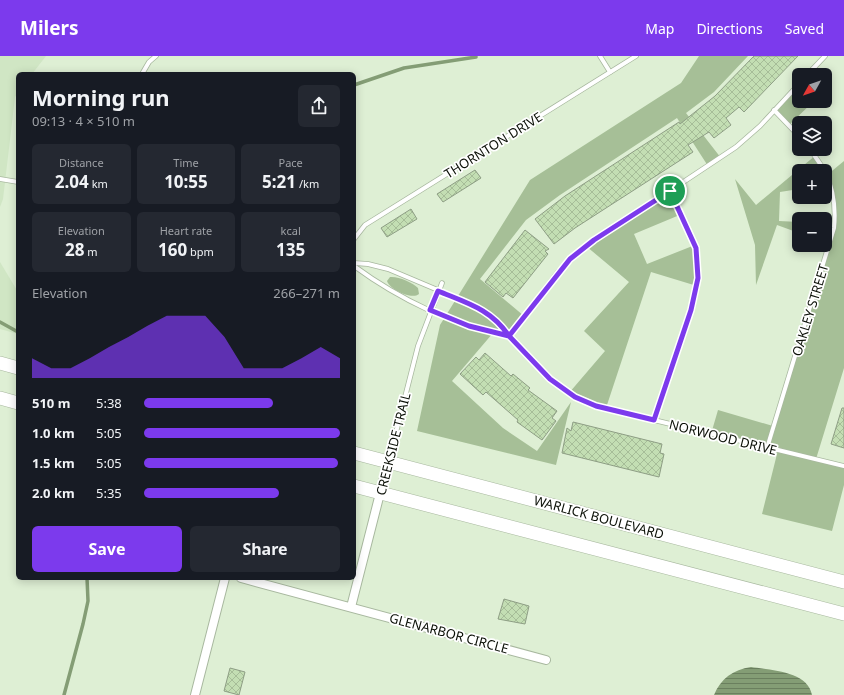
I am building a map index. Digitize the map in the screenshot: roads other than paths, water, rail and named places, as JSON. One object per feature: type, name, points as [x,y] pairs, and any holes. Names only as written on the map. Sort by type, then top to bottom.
[{"type":"main road","points":[[0,363],[16,367]]},
{"type":"main road","points":[[0,398],[16,402]]},
{"type":"main road","name":"WARLICK BOULEVARD","points":[[356,454],[844,582]]},
{"type":"main road","points":[[356,487],[844,614]]},
{"type":"street","name":"CREEKSIDE TRAIL","points":[[351,607],[388,462]]},
{"type":"street","points":[[195,695],[224,580]]},
{"type":"street","name":"GLENARBOR CIRCLE","points":[[249,580],[546,660]]},
{"type":"lane","points":[[143,72],[149,62],[156,56]]},
{"type":"lane","points":[[600,56],[610,72]]},
{"type":"lane","name":"THORNTON DRIVE","points":[[356,236],[365,225],[636,56]]},
{"type":"lane","points":[[814,68],[825,56]]},
{"type":"lane","points":[[356,267],[395,293],[430,310],[469,326],[509,336],[570,259],[594,240],[736,147],[792,91]]},
{"type":"lane","points":[[774,110],[792,129]]},
{"type":"lane","points":[[0,179],[16,182]]},
{"type":"lane","points":[[654,420],[692,305],[698,278],[696,248],[670,191]]},
{"type":"lane","name":"OAKLEY STREET","points":[[767,448],[834,228],[835,202],[832,191]]},
{"type":"lane","name":"NORWOOD DRIVE","points":[[356,263],[368,264],[388,269],[471,304],[491,315],[501,324],[509,336],[550,379],[572,395],[596,406],[844,466]]},
{"type":"lane","name":"CREEKSIDE TRAIL","points":[[388,462],[418,346],[430,310],[442,283]]},
{"type":"waterway","points":[[356,84],[404,68],[476,57]]},
{"type":"waterway","points":[[0,322],[16,331]]},
{"type":"waterway","points":[[64,695],[88,601],[87,580]]}]
